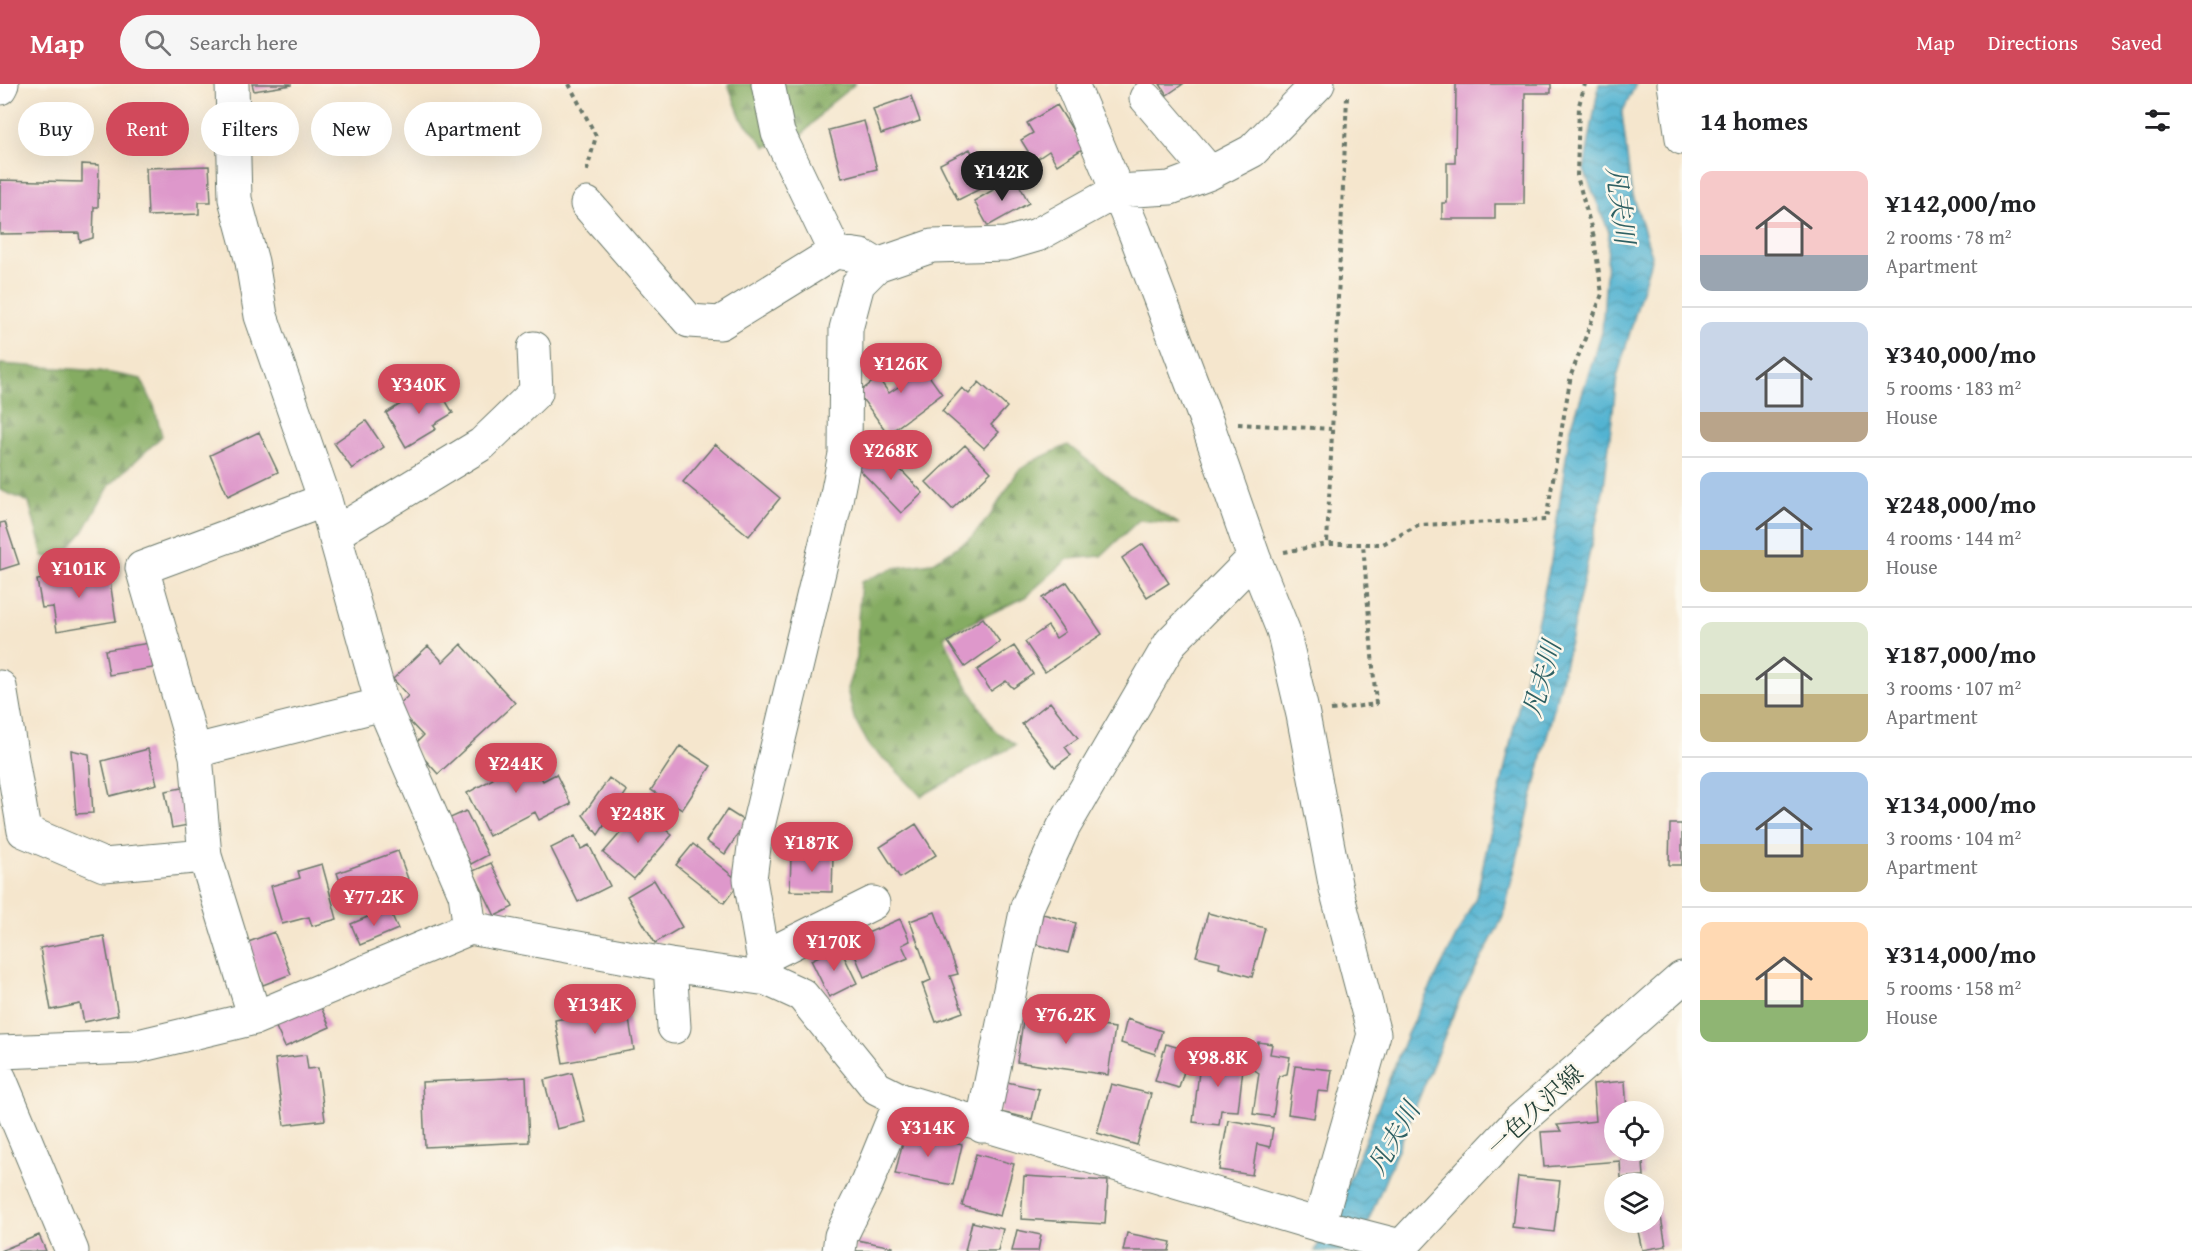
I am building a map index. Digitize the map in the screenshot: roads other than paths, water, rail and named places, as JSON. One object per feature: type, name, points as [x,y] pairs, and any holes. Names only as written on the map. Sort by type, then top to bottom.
[{"type":"street","points":[[0,88],[2,84]]},
{"type":"street","points":[[232,84],[235,199],[252,262],[261,316],[325,500],[383,704],[465,894],[470,928]]},
{"type":"street","points":[[768,84],[778,133],[835,252]]},
{"type":"street","points":[[1072,84],[1117,191],[1207,423],[1254,558],[1283,630],[1336,889],[1374,1034],[1319,1225]]},
{"type":"street","points":[[1674,84],[1682,138]]},
{"type":"street","points":[[1333,86],[1252,151],[1209,173],[1170,188],[1117,191],[1037,236],[1006,244],[932,246],[877,265],[858,284],[846,329],[845,454],[836,505],[755,839],[750,879],[765,968],[802,995],[878,1088],[901,1100],[982,1126],[1389,1245]]},
{"type":"street","points":[[1146,98],[1209,173]]},
{"type":"street","points":[[587,204],[689,321],[720,323],[835,252],[862,256],[877,265]]},
{"type":"street","points":[[334,534],[482,444],[536,392],[534,348]]},
{"type":"street","points":[[255,1018],[205,856],[195,751],[142,568],[325,500]]},
{"type":"street","points":[[982,1126],[1027,907],[1063,828],[1171,642],[1254,558]]},
{"type":"street","points":[[0,687],[12,828],[104,865],[205,856]]},
{"type":"street","points":[[195,751],[383,704]]},
{"type":"street","points":[[0,1052],[134,1047],[255,1018],[470,928],[670,966],[765,968],[873,903]]},
{"type":"street","points":[[670,966],[674,1027]]},
{"type":"street","name":"一色久沢線","points":[[1389,1245],[1519,1121],[1682,978]]},
{"type":"street","points":[[0,1079],[72,1251]]},
{"type":"street","points":[[839,1251],[841,1236],[867,1182],[901,1100]]},
{"type":"water","name":"凡夫川","points":[[1599,84],[1636,84],[1622,113],[1631,189],[1652,256],[1617,377],[1604,487],[1569,646],[1503,917],[1459,1001],[1356,1251],[1315,1251],[1352,1173],[1407,1034],[1476,897],[1551,561],[1570,431],[1602,332],[1609,232],[1584,170]]}]
